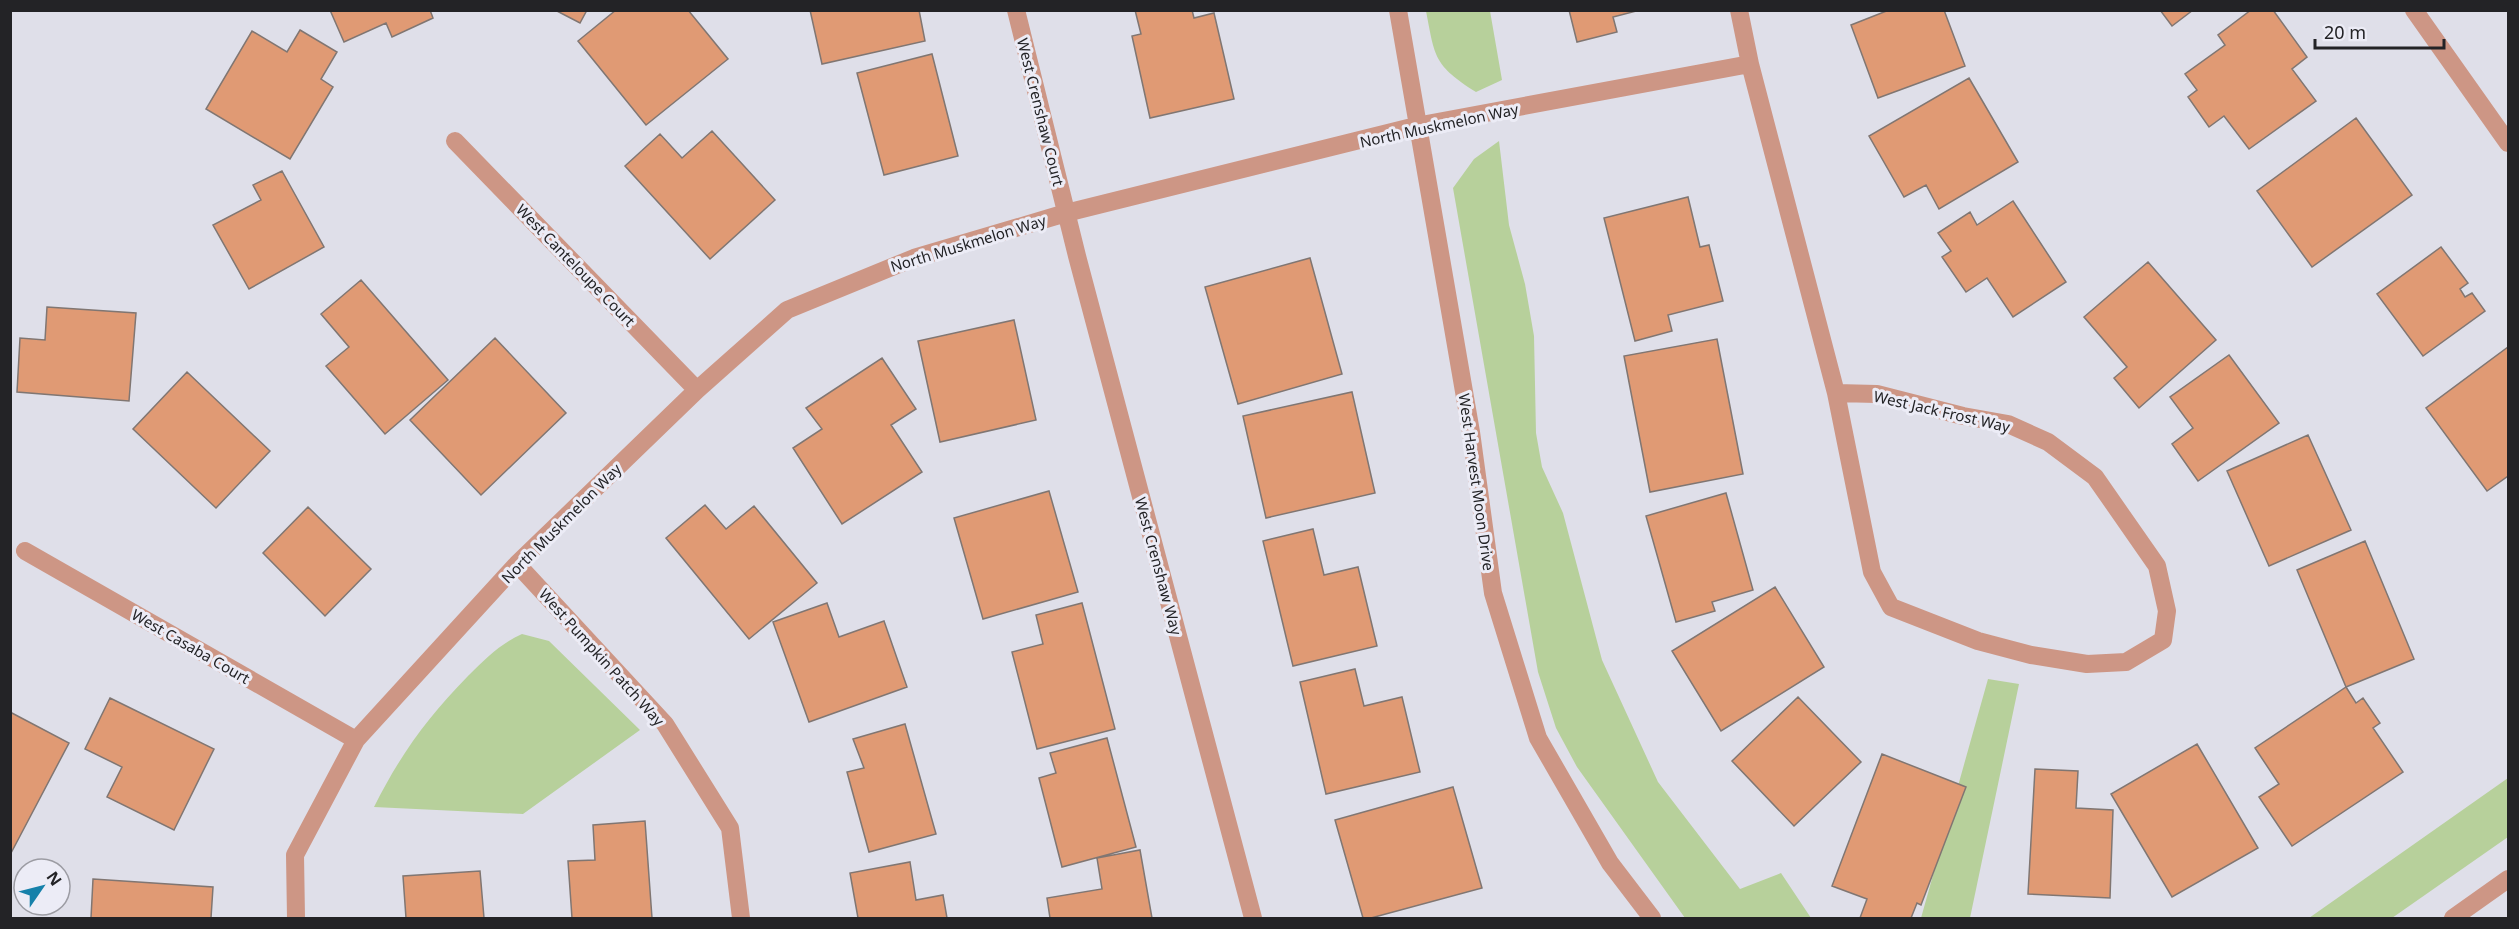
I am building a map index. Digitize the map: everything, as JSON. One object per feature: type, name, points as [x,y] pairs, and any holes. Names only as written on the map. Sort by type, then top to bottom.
[{"type":"street","name":"West Crenshaw Court","points":[[1016,10],[1066,213]]},
{"type":"street","name":"West Harvest Moon Drive","points":[[1398,10],[1416,126],[1471,432],[1493,593],[1538,738],[1610,863],[1652,918]]},
{"type":"street","name":"West Jack Frost Way","points":[[1739,10],[1750,64],[1836,393],[1872,572],[1891,607],[1978,641],[2031,655],[2087,664],[2126,662],[2163,640],[2167,610],[2157,566],[2095,477],[2048,441],[2008,424],[1963,416],[1877,394],[1836,393]]},
{"type":"street","points":[[2414,10],[2508,143]]},
{"type":"street","name":"North Muskmelon Way","points":[[296,918],[295,855],[356,740],[517,564],[697,390],[787,310],[914,258],[1066,213],[1416,126],[1750,64]]},
{"type":"street","name":"West Canteloupe Court","points":[[455,141],[697,390]]},
{"type":"street","name":"West Crenshaw Way","points":[[1066,213],[1252,918]]},
{"type":"street","name":"West Casaba Court","points":[[26,551],[356,740]]},
{"type":"street","name":"West Pumpkin Patch Way","points":[[517,564],[665,724],[707,790],[730,828],[741,918]]},
{"type":"street","points":[[2453,918],[2508,879]]},
{"type":"green space","points":[[1426,11],[1490,11],[1502,80],[1476,92],[1452,75],[1444,67],[1435,50]]},
{"type":"green space","points":[[1499,141],[1509,225],[1525,284],[1534,336],[1536,433],[1542,467],[1563,513],[1602,660],[1658,782],[1740,889],[1781,873],[1811,918],[1685,918],[1577,767],[1556,728],[1538,672],[1453,188],[1474,159]]},
{"type":"green space","points":[[522,634],[549,641],[640,730],[523,814],[374,807],[404,754],[440,707],[487,658],[507,642]]},
{"type":"green space","points":[[1988,679],[2019,684],[1970,918],[1921,918]]},
{"type":"green space","points":[[2508,778],[2508,837],[2392,918],[2309,918]]},
{"type":"building","points":[[330,10],[430,10],[433,18],[392,37],[386,23],[344,42]]},
{"type":"building","points":[[555,10],[587,10],[580,23]]},
{"type":"building","points":[[616,10],[688,10],[728,59],[646,125],[578,41]]},
{"type":"building","points":[[810,10],[919,10],[925,41],[822,64]]},
{"type":"building","points":[[1135,10],[1192,10],[1194,18],[1214,13],[1234,99],[1150,118],[1132,36],[1141,34]]},
{"type":"building","points":[[1569,10],[1640,10],[1613,17],[1617,32],[1577,42]]},
{"type":"building","points":[[1889,10],[1944,10],[1965,66],[1878,98],[1851,25]]},
{"type":"building","points":[[2160,10],[2193,10],[2172,26]]},
{"type":"building","points":[[2251,10],[2273,10],[2307,57],[2292,69],[2316,101],[2249,149],[2224,116],[2209,127],[2188,97],[2197,90],[2185,74],[2225,45],[2218,35]]},
{"type":"building","points":[[300,30],[337,52],[321,79],[333,87],[290,159],[206,109],[252,31],[287,52]]},
{"type":"building","points":[[932,54],[958,156],[884,175],[857,73]]},
{"type":"building","points":[[1969,78],[2018,162],[1939,209],[1926,185],[1904,197],[1869,136]]},
{"type":"building","points":[[2356,118],[2412,195],[2312,267],[2257,191]]},
{"type":"building","points":[[712,131],[775,200],[710,259],[625,166],[660,134],[682,158]]},
{"type":"building","points":[[282,171],[324,247],[249,289],[213,225],[261,200],[253,185]]},
{"type":"building","points":[[1688,197],[1700,247],[1709,245],[1723,301],[1668,315],[1672,331],[1635,341],[1604,218]]},
{"type":"building","points":[[2013,201],[2066,282],[2013,317],[1987,278],[1966,292],[1942,257],[1951,251],[1938,233],[1970,212],[1977,225]]},
{"type":"building","points":[[2441,247],[2468,283],[2460,289],[2465,297],[2472,293],[2485,311],[2423,356],[2377,294]]},
{"type":"building","points":[[1310,258],[1342,374],[1238,404],[1205,287]]},
{"type":"building","points":[[2148,262],[2216,340],[2139,408],[2114,378],[2127,367],[2084,317]]},
{"type":"building","points":[[361,280],[448,380],[385,434],[326,366],[349,347],[321,314]]},
{"type":"building","points":[[47,307],[136,313],[129,401],[17,392],[20,338],[45,340]]},
{"type":"building","points":[[1014,320],[1036,420],[940,442],[918,341]]},
{"type":"building","points":[[495,338],[566,413],[481,495],[410,420]]},
{"type":"building","points":[[1717,339],[1743,474],[1650,492],[1624,356]]},
{"type":"building","points":[[2508,347],[2508,476],[2487,491],[2426,408]]},
{"type":"building","points":[[2229,355],[2279,423],[2198,481],[2172,444],[2193,428],[2170,397]]},
{"type":"building","points":[[882,358],[916,409],[891,425],[922,472],[842,524],[793,448],[822,429],[806,408]]},
{"type":"building","points":[[187,372],[270,451],[216,508],[133,429]]},
{"type":"building","points":[[1352,392],[1375,493],[1266,518],[1243,416]]},
{"type":"building","points":[[2308,435],[2351,530],[2269,566],[2227,471]]},
{"type":"building","points":[[1049,491],[1078,592],[983,619],[954,518]]},
{"type":"building","points":[[1726,493],[1753,590],[1712,602],[1715,611],[1676,622],[1646,516]]},
{"type":"building","points":[[705,505],[726,529],[754,506],[817,583],[749,639],[666,538]]},
{"type":"building","points":[[308,507],[371,569],[325,616],[263,553]]},
{"type":"building","points":[[1313,529],[1324,575],[1358,567],[1377,646],[1293,666],[1263,541]]},
{"type":"building","points":[[2365,541],[2414,659],[2346,687],[2297,570]]},
{"type":"building","points":[[1775,587],[1824,667],[1721,731],[1672,651]]},
{"type":"building","points":[[827,603],[839,637],[884,621],[907,687],[809,722],[773,622]]},
{"type":"building","points":[[1082,603],[1115,729],[1037,749],[1012,652],[1043,644],[1036,615]]},
{"type":"building","points":[[1355,669],[1364,706],[1402,697],[1420,772],[1326,794],[1300,682]]},
{"type":"building","points":[[2346,687],[2356,703],[2363,698],[2380,723],[2373,728],[2403,772],[2292,846],[2259,797],[2279,784],[2255,748]]},
{"type":"building","points":[[1798,697],[1861,762],[1794,826],[1732,761]]},
{"type":"building","points":[[110,698],[214,749],[174,830],[107,797],[122,767],[85,749]]},
{"type":"building","points":[[10,712],[69,743],[10,855]]},
{"type":"building","points":[[905,724],[936,834],[869,852],[847,772],[864,768],[853,739]]},
{"type":"building","points":[[1107,738],[1136,847],[1062,867],[1039,778],[1056,773],[1050,753]]},
{"type":"building","points":[[2197,744],[2258,848],[2172,897],[2111,794]]},
{"type":"building","points":[[1882,754],[1966,787],[1921,905],[1917,903],[1911,918],[1860,918],[1867,899],[1832,886]]},
{"type":"building","points":[[2035,769],[2078,771],[2076,808],[2113,810],[2110,898],[2028,894]]},
{"type":"building","points":[[1453,787],[1482,888],[1371,918],[1363,918],[1335,820]]},
{"type":"building","points":[[645,821],[652,918],[572,918],[568,861],[595,860],[593,825]]},
{"type":"building","points":[[1140,850],[1152,918],[1050,918],[1047,898],[1102,889],[1097,858]]},
{"type":"building","points":[[910,862],[916,900],[943,895],[947,918],[858,918],[850,873]]},
{"type":"building","points":[[480,871],[484,918],[406,918],[403,876]]},
{"type":"building","points":[[93,879],[213,887],[211,918],[91,918]]}]
